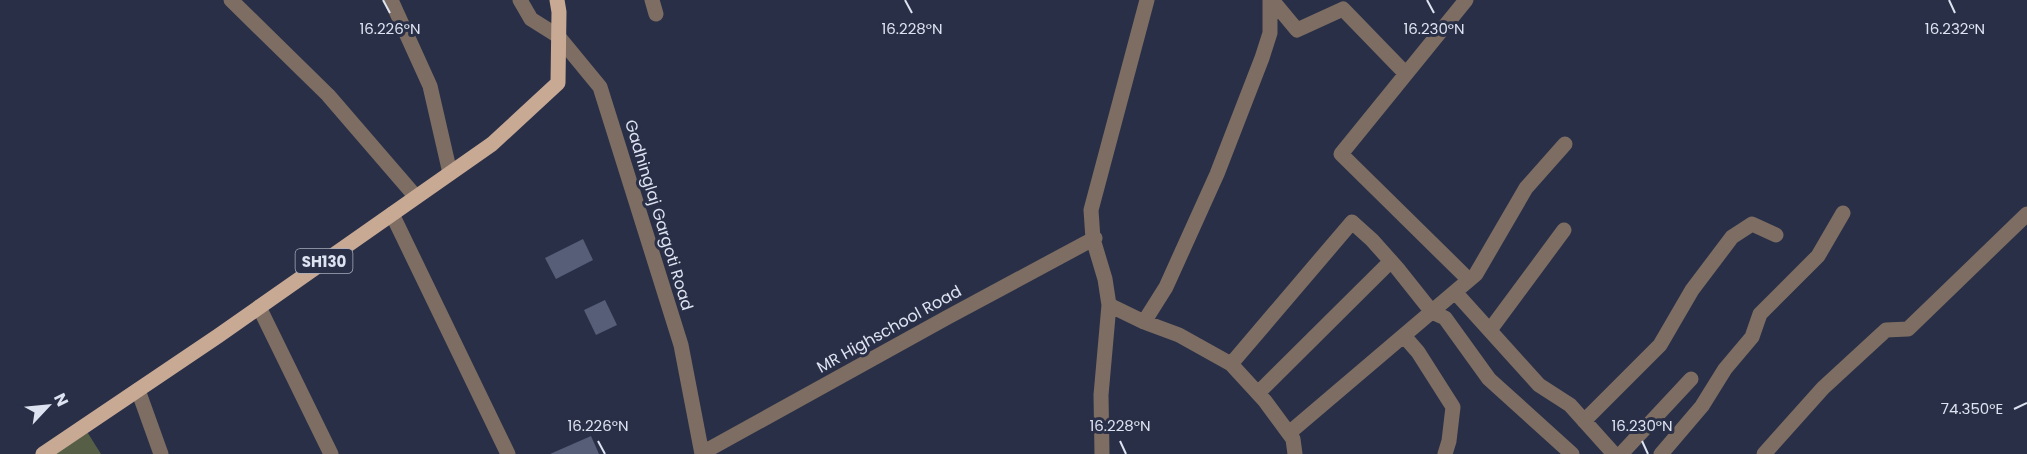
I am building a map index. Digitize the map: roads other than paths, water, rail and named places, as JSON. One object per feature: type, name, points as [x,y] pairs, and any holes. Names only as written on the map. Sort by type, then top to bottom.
[{"type":"main road","name":"SH130","points":[[43,454],[259,308],[492,144],[558,83],[557,0]]},
{"type":"street","points":[[231,0],[328,95],[416,197]]},
{"type":"street","points":[[391,0],[430,86],[450,173]]},
{"type":"street","name":"Gadhinglaj Gargoti Road","points":[[520,0],[531,19],[558,36],[600,87],[681,345],[702,453]]},
{"type":"street","points":[[1102,454],[1101,395],[1109,305],[1094,238],[1091,210],[1147,0]]},
{"type":"street","points":[[1271,0],[1297,30],[1343,9],[1406,74]]},
{"type":"street","points":[[1144,322],[1166,286],[1217,174],[1270,33],[1271,0]]},
{"type":"street","points":[[1466,0],[1341,154],[1469,280]]},
{"type":"street","points":[[1289,433],[1476,274],[1526,188],[1564,144]]},
{"type":"street","points":[[1661,454],[1702,406],[1725,369],[1752,337],[1760,314],[1818,256],[1843,213]]},
{"type":"street","points":[[392,214],[508,454]]},
{"type":"street","points":[[1764,454],[1823,388],[1886,330],[1908,329],[2027,214]]},
{"type":"street","points":[[1231,364],[1352,222],[1391,261],[1432,312],[1445,318],[1489,379],[1572,454]]},
{"type":"street","points":[[1584,421],[1660,345],[1692,290],[1732,237],[1752,224],[1776,235]]},
{"type":"street","points":[[1490,330],[1564,230]]},
{"type":"street","name":"MR Highschool Road","points":[[702,453],[1094,238]]},
{"type":"street","points":[[1258,393],[1391,261]]},
{"type":"street","points":[[1455,292],[1539,385],[1570,405],[1614,454]]},
{"type":"street","points":[[1109,305],[1144,322],[1179,335],[1231,364],[1258,393],[1289,433],[1293,439],[1294,454]]},
{"type":"street","points":[[259,308],[331,454]]},
{"type":"street","points":[[1404,336],[1418,352],[1453,407],[1447,448],[1461,454]]},
{"type":"street","points":[[1621,454],[1691,379]]},
{"type":"street","points":[[138,390],[161,454]]}]
